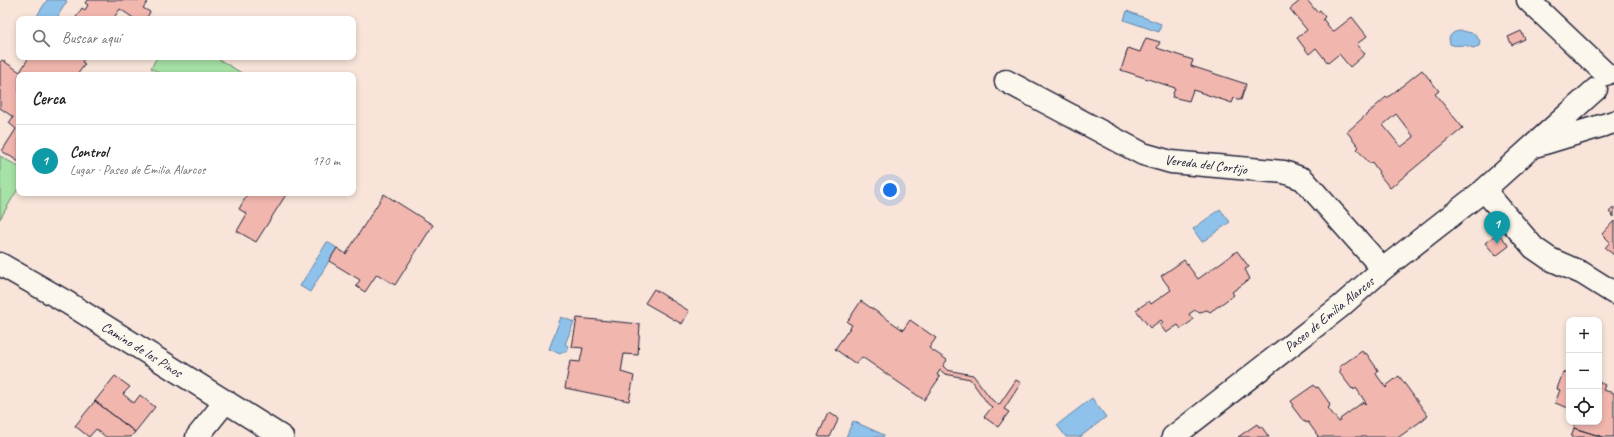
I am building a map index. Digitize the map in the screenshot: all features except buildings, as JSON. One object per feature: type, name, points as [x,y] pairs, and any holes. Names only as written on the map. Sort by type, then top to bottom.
[{"type":"street","points":[[1528,0],[1605,77],[1596,99],[1599,109],[1605,116],[1614,121]]},
{"type":"street","name":"Paseo de Emilia Alarcos","points":[[1173,437],[1340,307],[1383,269],[1484,190],[1605,77]]},
{"type":"street","name":"Vereda del Cortijo","points":[[1006,81],[1143,154],[1171,162],[1284,172],[1303,179],[1383,269]]},
{"type":"street","name":"Paseo de Emilia Alarcos","points":[[1531,147],[1614,121]]},
{"type":"street","points":[[1484,190],[1534,248],[1550,259],[1582,273],[1614,293]]},
{"type":"street","name":"Camino de los Pinos","points":[[0,264],[68,303],[282,437]]},
{"type":"street","points":[[197,437],[226,401]]},
{"type":"green space","points":[[155,60],[220,60],[240,72],[157,72],[151,68]]},
{"type":"green space","points":[[0,156],[16,165],[16,192],[0,219]]},
{"type":"water","points":[[47,0],[67,1],[58,16],[37,16]]},
{"type":"water","points":[[1127,11],[1161,24],[1159,32],[1124,20]]},
{"type":"water","points":[[1463,31],[1475,34],[1480,41],[1479,46],[1473,48],[1465,45],[1450,44],[1449,38],[1451,34]]},
{"type":"water","points":[[1220,209],[1230,222],[1202,242],[1193,229]]},
{"type":"water","points":[[327,242],[337,248],[310,292],[300,286]]},
{"type":"water","points":[[561,317],[574,322],[565,344],[568,346],[568,350],[566,352],[561,352],[560,354],[549,349]]},
{"type":"water","points":[[1092,398],[1106,417],[1080,437],[1066,437],[1057,425]]},
{"type":"water","points":[[853,421],[884,435],[883,437],[846,437]]},
{"type":"place","name":"Control","points":[[1497,244]]}]
